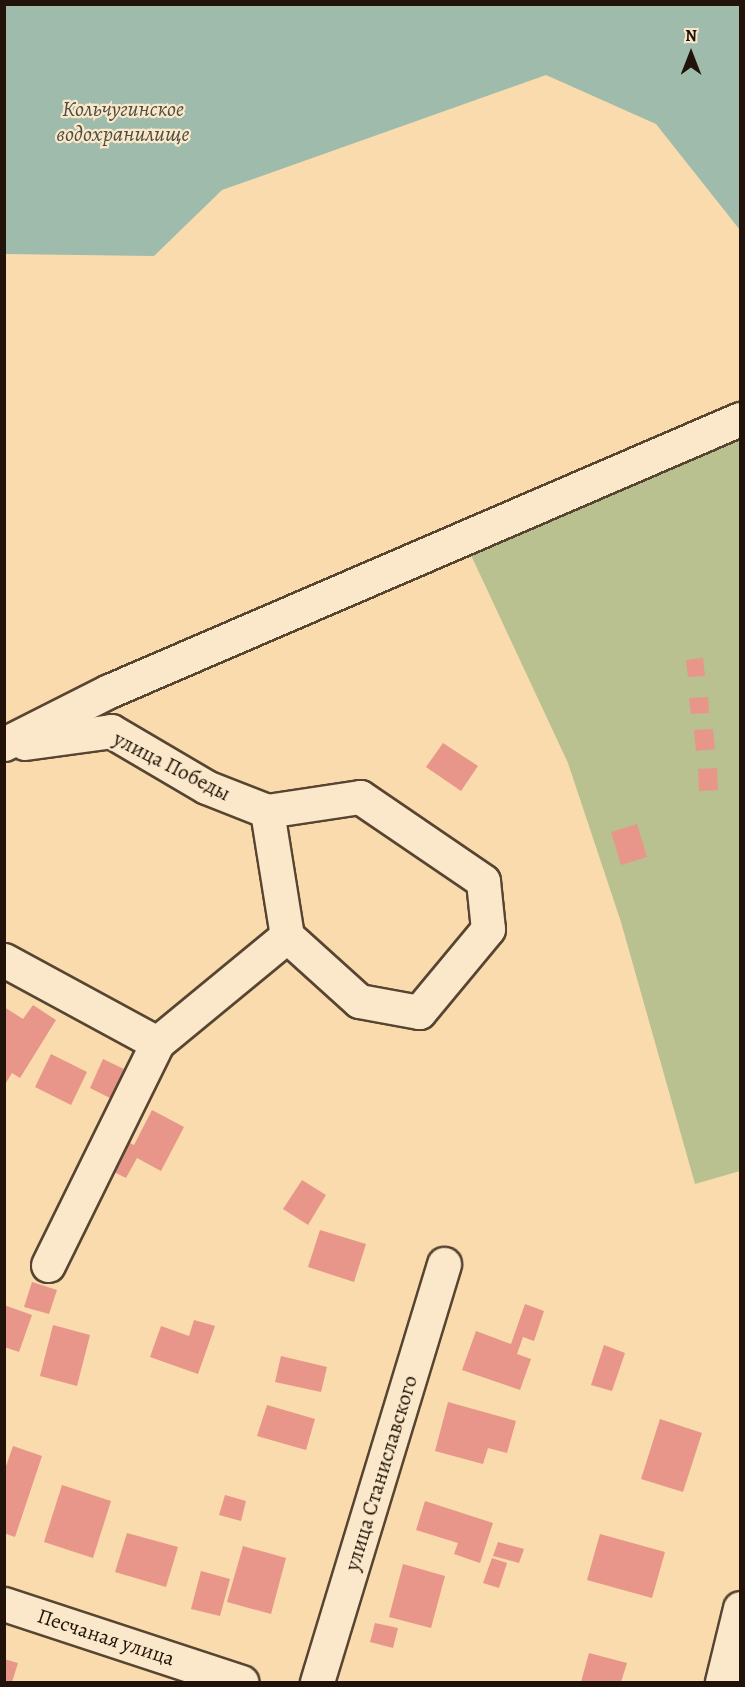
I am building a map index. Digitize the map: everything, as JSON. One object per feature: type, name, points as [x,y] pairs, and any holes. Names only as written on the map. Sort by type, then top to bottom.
[{"type":"street","points":[[4,745],[109,691],[740,419]]},
{"type":"street","name":"улица Победы","points":[[4,745],[111,731],[206,787],[267,811]]},
{"type":"street","points":[[360,797],[483,881],[488,929],[419,1012],[359,1001],[287,936],[267,811],[360,797]]},
{"type":"street","points":[[48,1265],[157,1042],[287,936]]},
{"type":"street","points":[[4,960],[157,1042]]},
{"type":"street","name":"улица Станиславского","points":[[317,1683],[444,1264]]},
{"type":"street","name":"Песчаная улица","points":[[4,1604],[241,1683]]},
{"type":"street","points":[[722,1683],[741,1608]]},
{"type":"green space","points":[[740,433],[740,1171],[695,1184],[621,922],[568,763],[470,553]]},
{"type":"water","name":"Кольчугинское водохранилище","points":[[5,4],[740,5],[740,230],[656,124],[546,75],[222,190],[154,256],[5,254]]},
{"type":"building","points":[[703,658],[705,676],[688,677],[686,660]]},
{"type":"building","points":[[708,697],[709,713],[691,714],[689,698]]},
{"type":"building","points":[[713,729],[715,749],[696,751],[694,730]]},
{"type":"building","points":[[443,743],[478,766],[461,791],[426,767]]},
{"type":"building","points":[[717,768],[718,790],[699,791],[698,769]]},
{"type":"building","points":[[637,824],[647,857],[621,865],[611,832]]},
{"type":"building","points":[[33,1005],[56,1020],[20,1078],[12,1073],[4,1086],[4,1007],[23,1019]]},
{"type":"building","points":[[51,1054],[87,1072],[71,1105],[35,1087]]},
{"type":"building","points":[[103,1059],[126,1070],[112,1099],[90,1088]]},
{"type":"building","points":[[152,1110],[184,1127],[161,1171],[137,1158],[126,1178],[102,1166],[118,1137],[134,1145]]},
{"type":"building","points":[[302,1180],[326,1195],[308,1225],[283,1209]]},
{"type":"building","points":[[320,1230],[366,1244],[354,1282],[308,1267]]},
{"type":"building","points":[[32,1282],[57,1290],[49,1314],[24,1307]]},
{"type":"building","points":[[525,1304],[544,1311],[534,1341],[523,1337],[517,1354],[531,1359],[520,1390],[462,1370],[476,1331],[511,1344]]},
{"type":"building","points":[[4,1305],[32,1315],[19,1352],[4,1347]]},
{"type":"building","points":[[194,1320],[215,1326],[198,1374],[150,1357],[161,1326],[189,1336]]},
{"type":"building","points":[[53,1325],[90,1335],[77,1386],[40,1376]]},
{"type":"building","points":[[604,1345],[625,1353],[612,1391],[591,1385]]},
{"type":"building","points":[[281,1356],[327,1367],[321,1392],[275,1382]]},
{"type":"building","points":[[448,1402],[516,1421],[507,1453],[488,1448],[483,1464],[435,1451]]},
{"type":"building","points":[[267,1405],[315,1419],[306,1450],[257,1436]]},
{"type":"building","points":[[660,1419],[702,1433],[683,1492],[641,1479]]},
{"type":"building","points":[[13,1446],[42,1456],[15,1537],[4,1533],[4,1472]]},
{"type":"building","points":[[62,1485],[111,1501],[93,1558],[44,1542]]},
{"type":"building","points":[[225,1495],[246,1501],[241,1521],[219,1515]]},
{"type":"building","points":[[425,1501],[493,1523],[480,1563],[454,1554],[458,1543],[416,1530]]},
{"type":"building","points":[[127,1533],[178,1547],[166,1587],[115,1572]]},
{"type":"building","points":[[600,1534],[665,1552],[652,1598],[587,1580]]},
{"type":"building","points":[[498,1542],[524,1549],[519,1563],[493,1556]]},
{"type":"building","points":[[243,1546],[286,1558],[271,1614],[227,1602]]},
{"type":"building","points":[[492,1558],[507,1563],[499,1588],[483,1583]]},
{"type":"building","points":[[403,1564],[445,1576],[431,1628],[389,1617]]},
{"type":"building","points":[[201,1571],[230,1579],[220,1616],[191,1609]]},
{"type":"building","points":[[375,1623],[398,1628],[393,1648],[370,1642]]},
{"type":"building","points":[[589,1653],[627,1663],[621,1682],[581,1682]]},
{"type":"building","points":[[4,1659],[18,1663],[12,1682],[4,1682]]}]
